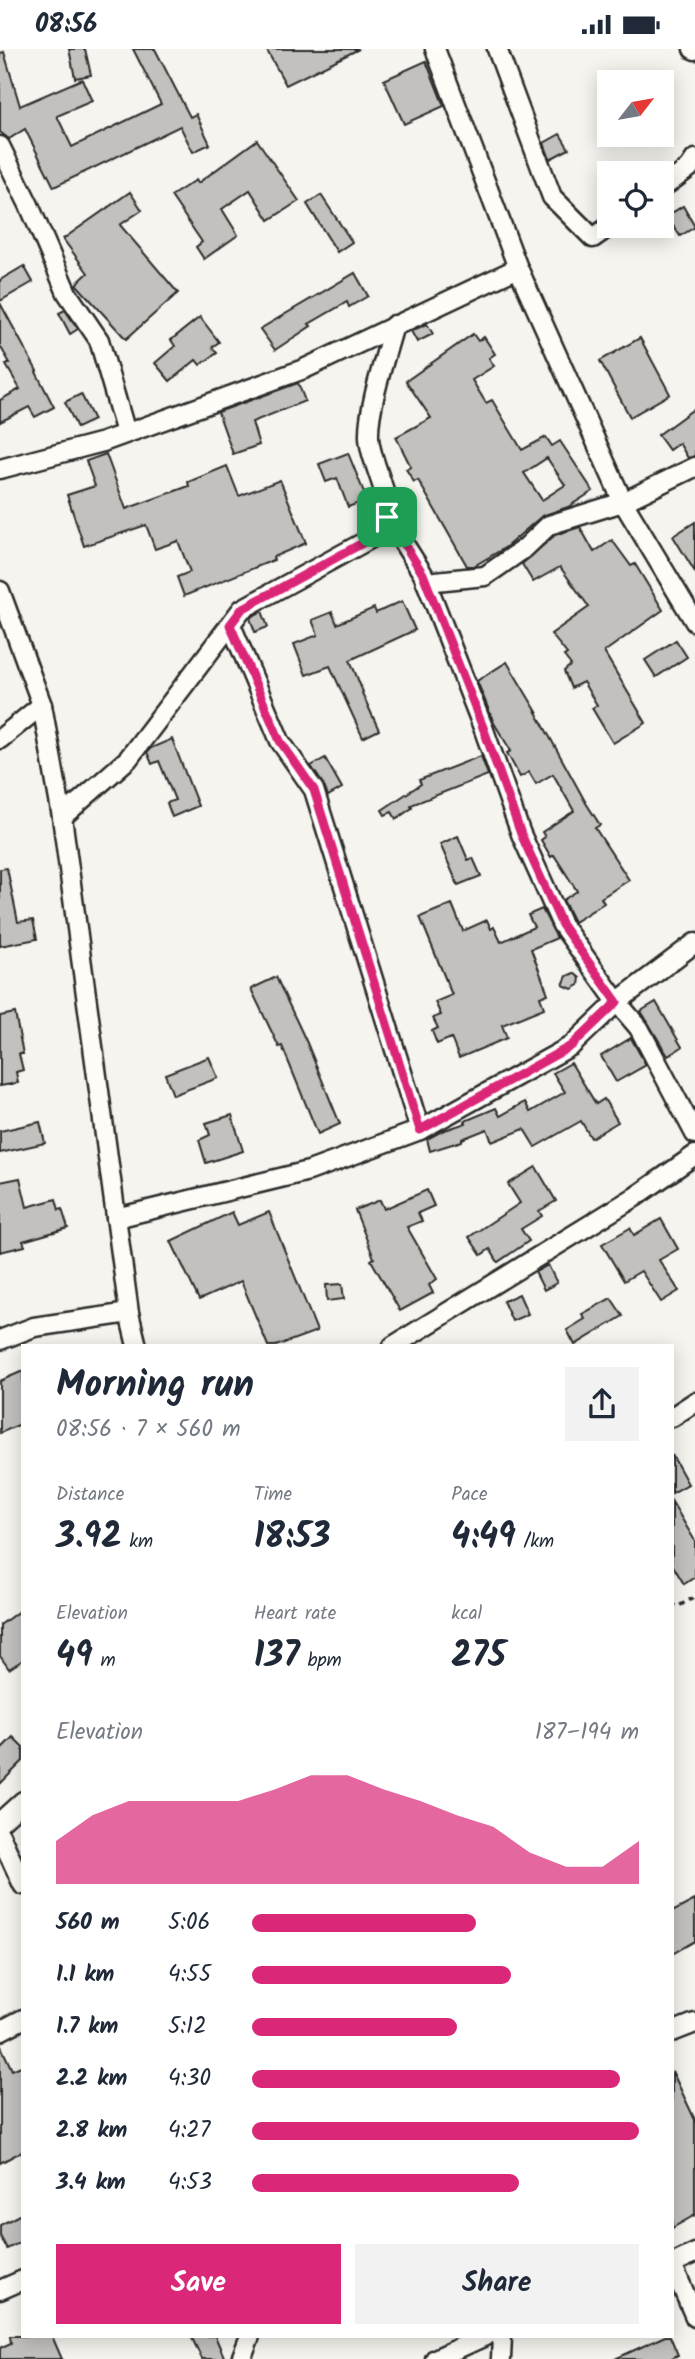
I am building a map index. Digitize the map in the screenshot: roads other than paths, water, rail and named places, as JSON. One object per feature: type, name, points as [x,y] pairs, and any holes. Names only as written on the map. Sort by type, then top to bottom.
[{"type":"street","points":[[435,49],[518,268],[623,502],[695,622]]},
{"type":"street","points":[[498,49],[552,197],[593,238],[597,235]]},
{"type":"street","points":[[0,146],[67,293],[99,340],[126,433]]},
{"type":"street","points":[[674,179],[689,168],[695,159]]},
{"type":"street","points":[[0,469],[103,442],[304,369],[518,268]]},
{"type":"street","points":[[394,325],[374,401],[369,435],[374,464],[384,489],[387,517],[426,582],[521,834],[562,925],[639,1028],[695,1134]]},
{"type":"street","points":[[426,582],[485,576],[525,548],[549,525],[623,502],[695,467]]},
{"type":"street","points":[[61,817],[128,759],[242,609],[379,534],[387,517]]},
{"type":"street","points":[[0,591],[42,705],[61,817],[129,1313],[137,1344]]},
{"type":"street","points":[[230,625],[280,741],[314,790],[420,1130]]},
{"type":"street","points":[[0,739],[42,705]]},
{"type":"street","points":[[116,1218],[309,1171],[420,1130],[571,1046],[617,1002],[695,943]]},
{"type":"street","points":[[396,1344],[635,1197],[695,1155]]},
{"type":"street","points":[[0,1340],[34,1327],[129,1313]]},
{"type":"street","points":[[674,1416],[695,1402]]},
{"type":"street","points":[[0,1822],[21,1803]]},
{"type":"street","points":[[0,1835],[21,1881]]},
{"type":"street","points":[[0,2031],[21,2020]]},
{"type":"street","points":[[674,2031],[695,2023]]},
{"type":"street","points":[[674,2263],[695,2253]]},
{"type":"street","points":[[674,2269],[695,2317]]},
{"type":"street","points":[[0,2290],[21,2281]]},
{"type":"street","points":[[241,2359],[249,2338]]},
{"type":"street","points":[[435,2359],[481,2338]]},
{"type":"street","points":[[501,2359],[502,2338]]}]
